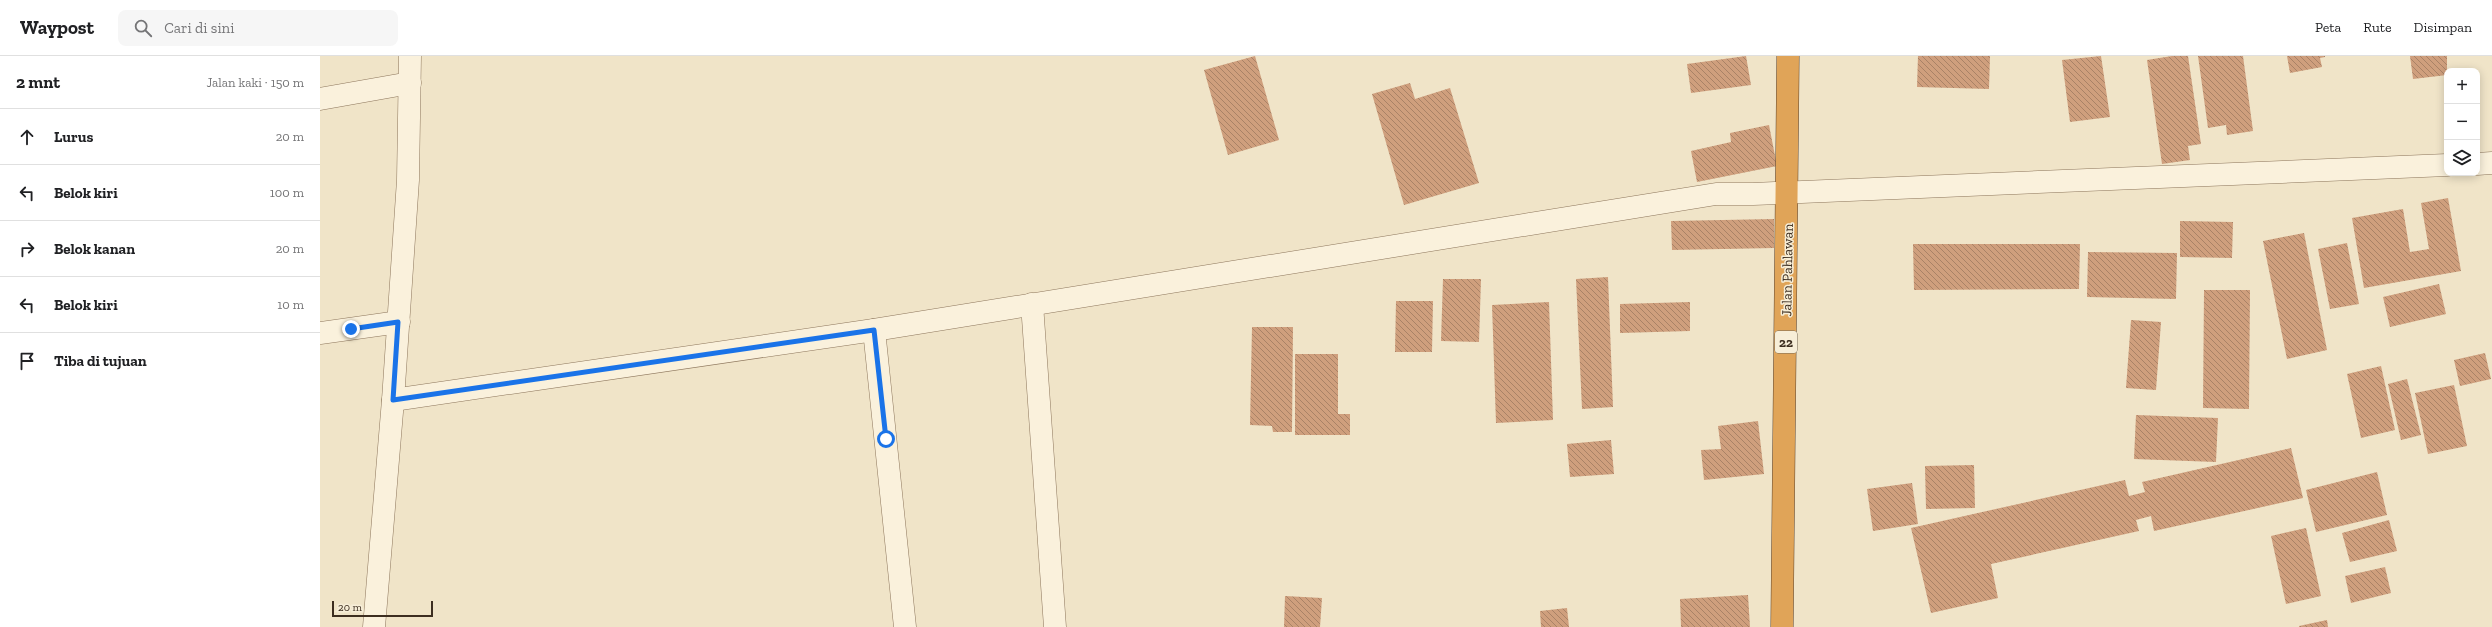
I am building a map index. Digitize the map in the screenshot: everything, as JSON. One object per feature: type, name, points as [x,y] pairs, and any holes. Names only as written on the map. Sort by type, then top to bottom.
[{"type":"highway","name":"Jalan Pahlawan","points":[[1782,627],[1788,193],[1788,56]]},
{"type":"street","points":[[374,627],[393,400],[408,180],[410,56]]},
{"type":"street","points":[[320,99],[410,83]]},
{"type":"street","points":[[2480,164],[2492,163]]},
{"type":"street","points":[[393,400],[874,330],[1672,199],[1716,194],[1788,193],[2444,165]]},
{"type":"street","points":[[1032,304],[1055,627]]},
{"type":"street","points":[[320,333],[398,322]]},
{"type":"street","points":[[874,330],[905,627]]},
{"type":"building","points":[[1255,56],[1279,140],[1228,155],[1204,70]]},
{"type":"building","points":[[1746,56],[1751,85],[1691,93],[1687,64]]},
{"type":"building","points":[[1918,56],[1990,56],[1989,89],[1917,87]]},
{"type":"building","points":[[2101,56],[2110,117],[2070,122],[2062,60]]},
{"type":"building","points":[[2172,56],[2188,56],[2201,144],[2188,146],[2190,160],[2162,164],[2147,60]]},
{"type":"building","points":[[2198,56],[2243,56],[2253,131],[2227,135],[2226,125],[2208,128]]},
{"type":"building","points":[[2287,56],[2325,57],[2320,58],[2322,67],[2290,73]]},
{"type":"building","points":[[2410,56],[2447,56],[2447,68],[2444,68],[2444,75],[2413,79]]},
{"type":"building","points":[[1410,83],[1415,99],[1450,88],[1479,183],[1404,205],[1372,94]]},
{"type":"building","points":[[1769,125],[1777,166],[1697,182],[1691,151],[1731,142],[1730,133]]},
{"type":"building","points":[[2448,198],[2461,271],[2364,288],[2352,218],[2403,209],[2410,252],[2429,249],[2421,203]]},
{"type":"building","points":[[1774,219],[1774,248],[1672,250],[1671,221]]},
{"type":"building","points":[[2180,221],[2233,222],[2232,258],[2180,257]]},
{"type":"building","points":[[2304,233],[2327,350],[2287,359],[2263,241]]},
{"type":"building","points":[[2347,243],[2359,304],[2330,309],[2318,249]]},
{"type":"building","points":[[1913,244],[2080,244],[2079,289],[1914,290]]},
{"type":"building","points":[[2088,252],[2177,253],[2176,299],[2087,297]]},
{"type":"building","points":[[1608,277],[1613,407],[1582,409],[1576,279]]},
{"type":"building","points":[[1443,279],[1481,279],[1479,342],[1441,341]]},
{"type":"building","points":[[2439,284],[2446,314],[2390,327],[2383,297]]},
{"type":"building","points":[[2204,290],[2250,290],[2249,409],[2203,408]]},
{"type":"building","points":[[1396,301],[1433,301],[1432,352],[1395,352]]},
{"type":"building","points":[[1549,302],[1553,420],[1496,423],[1492,305]]},
{"type":"building","points":[[1690,302],[1690,331],[1620,333],[1620,304]]},
{"type":"building","points":[[2131,320],[2161,322],[2156,390],[2126,388]]},
{"type":"building","points":[[1252,327],[1293,327],[1292,432],[1273,432],[1272,426],[1250,425]]},
{"type":"building","points":[[2485,353],[2491,379],[2460,386],[2454,360]]},
{"type":"building","points":[[1295,354],[1338,354],[1338,414],[1350,414],[1350,435],[1295,435]]},
{"type":"building","points":[[2381,366],[2395,430],[2361,438],[2347,374]]},
{"type":"building","points":[[2407,379],[2421,435],[2401,440],[2388,384]]},
{"type":"building","points":[[2454,385],[2467,446],[2428,454],[2415,393]]},
{"type":"building","points":[[2136,415],[2218,418],[2216,462],[2134,459]]},
{"type":"building","points":[[1758,421],[1764,474],[1704,480],[1701,450],[1721,449],[1718,426]]},
{"type":"building","points":[[1611,440],[1614,474],[1570,477],[1567,444]]},
{"type":"building","points":[[2291,448],[2303,498],[2154,531],[2151,516],[2136,520],[2139,531],[1991,564],[1998,598],[1931,613],[1911,528],[2125,480],[2129,496],[2145,492],[2142,482]]},
{"type":"building","points":[[1974,465],[1975,508],[1926,509],[1925,466]]},
{"type":"building","points":[[2377,472],[2387,515],[2316,532],[2306,490]]},
{"type":"building","points":[[1912,483],[1918,524],[1873,531],[1867,489]]},
{"type":"building","points":[[2389,520],[2397,551],[2350,562],[2342,533]]},
{"type":"building","points":[[2306,528],[2321,596],[2286,604],[2271,536]]},
{"type":"building","points":[[2385,567],[2391,593],[2351,603],[2345,576]]},
{"type":"building","points":[[1748,595],[1750,627],[1681,627],[1680,599]]},
{"type":"building","points":[[1285,596],[1322,598],[1320,627],[1284,627]]},
{"type":"building","points":[[1567,608],[1569,627],[1541,627],[1540,611]]},
{"type":"building","points":[[2327,620],[2328,627],[2299,627],[2299,626]]},
{"type":"route","points":[[351,329],[398,322],[393,400],[874,330],[886,439]]}]
